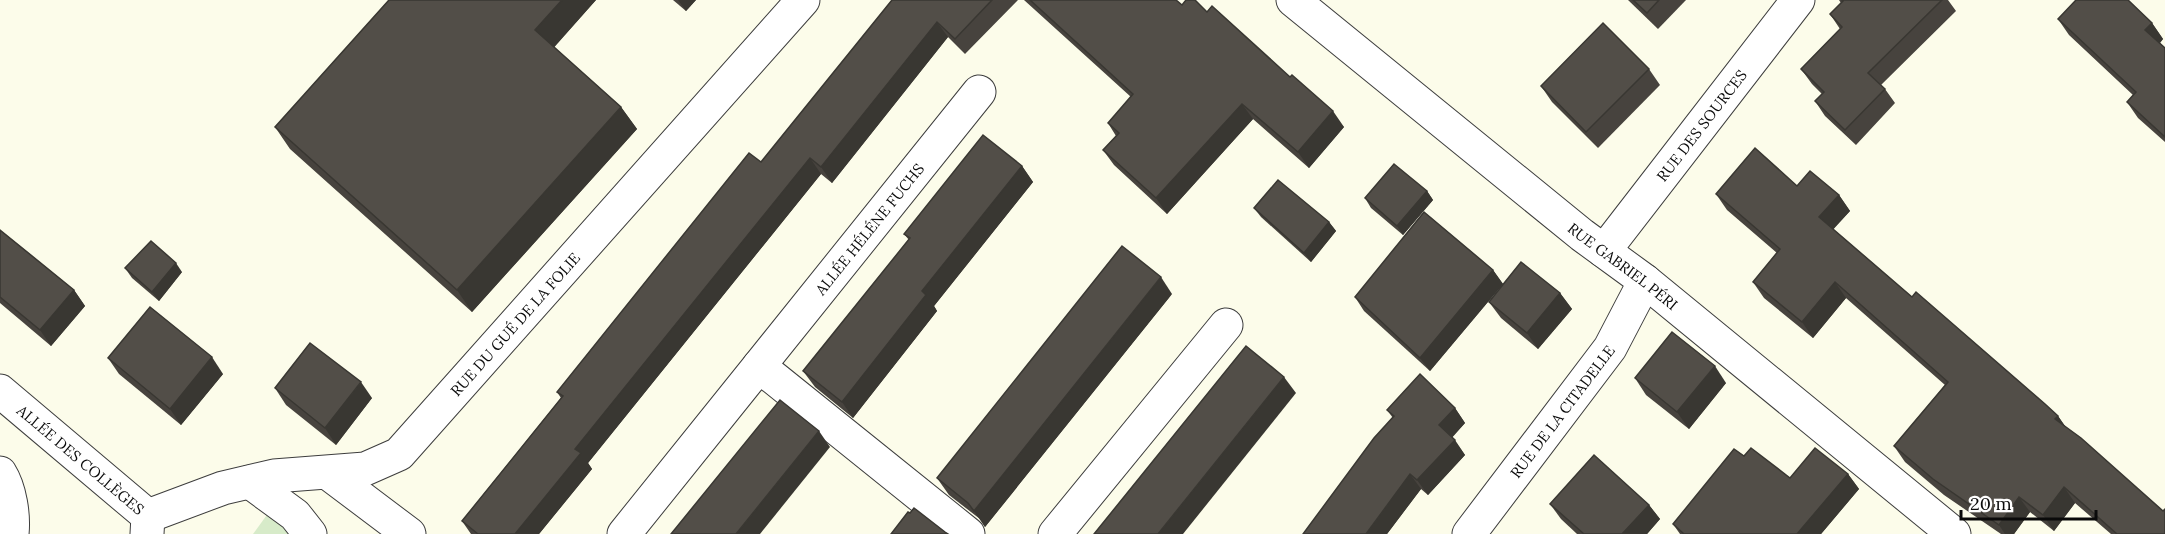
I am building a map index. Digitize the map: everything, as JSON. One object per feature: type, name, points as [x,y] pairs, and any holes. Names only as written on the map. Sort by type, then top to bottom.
[{"type":"street","name":"RUE DU GUÉ DE LA FOLIE","points":[[148,525],[223,488],[274,476],[365,469],[399,454],[803,0]]},
{"type":"street","name":"RUE GABRIEL PÉRI","points":[[1293,0],[1582,235],[1645,282],[1954,534]]},
{"type":"street","name":"RUE DES SOURCES","points":[[1604,250],[1798,0]]},
{"type":"street","name":"ALLÉE HÉLÉNE FUCHS","points":[[624,534],[979,92]]},
{"type":"street","name":"RUE DE LA CITADELLE","points":[[1469,534],[1610,348],[1645,282]]},
{"type":"street","points":[[1055,534],[1226,324]]},
{"type":"street","points":[[759,366],[968,534]]},
{"type":"street","name":"ALLÉE DES COLLÈGES","points":[[0,391],[148,525]]},
{"type":"street","points":[[0,473],[5,481],[14,521],[12,534]]},
{"type":"street","points":[[328,473],[409,534]]},
{"type":"street","points":[[250,482],[295,515],[310,534]]},
{"type":"green space","points":[[269,512],[296,534],[253,534]]},
{"type":"building","points":[[389,0],[562,0],[535,30],[621,107],[457,290],[275,127]]},
{"type":"building","points":[[892,0],[992,0],[955,39],[937,22],[821,167],[810,158],[575,449],[581,453],[515,534],[478,534],[462,521],[563,396],[557,392],[749,153],[761,162]]},
{"type":"building","points":[[1030,0],[1176,0],[1182,5],[1186,0],[1195,0],[1207,12],[1212,6],[1290,77],[1292,75],[1333,111],[1298,152],[1242,104],[1156,198],[1103,150],[1119,133],[1108,123],[1133,94]]},
{"type":"building","points":[[1633,0],[1659,0],[1647,13]]},
{"type":"building","points":[[1842,0],[1942,0],[1868,73],[1885,89],[1845,130],[1815,101],[1824,92],[1801,69],[1842,27],[1830,14]]},
{"type":"building","points":[[2076,0],[2128,0],[2152,23],[2145,30],[2165,48],[2165,137],[2127,102],[2136,92],[2058,19]]},
{"type":"building","points":[[1603,23],[1649,69],[1586,132],[1541,86]]},
{"type":"building","points":[[983,135],[1022,166],[922,291],[926,295],[842,402],[803,371],[910,238],[904,234]]},
{"type":"building","points":[[1755,148],[1797,186],[1810,171],[1839,195],[1819,217],[1912,297],[1916,292],[2045,404],[2058,416],[2055,419],[2081,438],[2163,511],[2165,509],[2165,534],[2117,534],[2064,487],[2043,515],[2019,497],[1999,525],[1933,479],[1894,446],[1948,382],[1835,282],[1802,322],[1753,282],[1780,249],[1716,194]]},
{"type":"building","points":[[1394,164],[1427,191],[1397,226],[1365,198]]},
{"type":"building","points":[[1278,180],[1329,222],[1304,253],[1254,208]]},
{"type":"building","points":[[1424,212],[1493,270],[1420,358],[1355,297]]},
{"type":"building","points":[[0,230],[74,290],[40,330],[0,297]]},
{"type":"building","points":[[151,241],[176,263],[152,292],[125,268]]},
{"type":"building","points":[[1122,246],[1161,277],[974,511],[968,503],[937,478]]},
{"type":"building","points":[[1521,262],[1560,293],[1527,333],[1489,302]]},
{"type":"building","points":[[150,307],[212,357],[170,409],[108,358]]},
{"type":"building","points":[[1672,332],[1715,366],[1677,412],[1635,378]]},
{"type":"building","points":[[310,343],[361,382],[325,428],[275,388]]},
{"type":"building","points":[[1246,346],[1284,377],[1158,534],[1094,534]]},
{"type":"building","points":[[1420,374],[1455,408],[1439,425],[1455,440],[1417,480],[1410,474],[1366,534],[1303,534],[1374,438],[1394,416],[1387,410]]},
{"type":"building","points":[[780,400],[819,431],[736,534],[671,534]]},
{"type":"building","points":[[1751,448],[1790,478],[1815,448],[1848,474],[1797,534],[1684,534],[1673,524],[1734,449],[1744,456]]},
{"type":"building","points":[[1594,455],[1649,505],[1622,534],[1584,534],[1550,504]]},
{"type":"building","points":[[914,508],[948,534],[891,534],[908,512],[910,513]]}]
